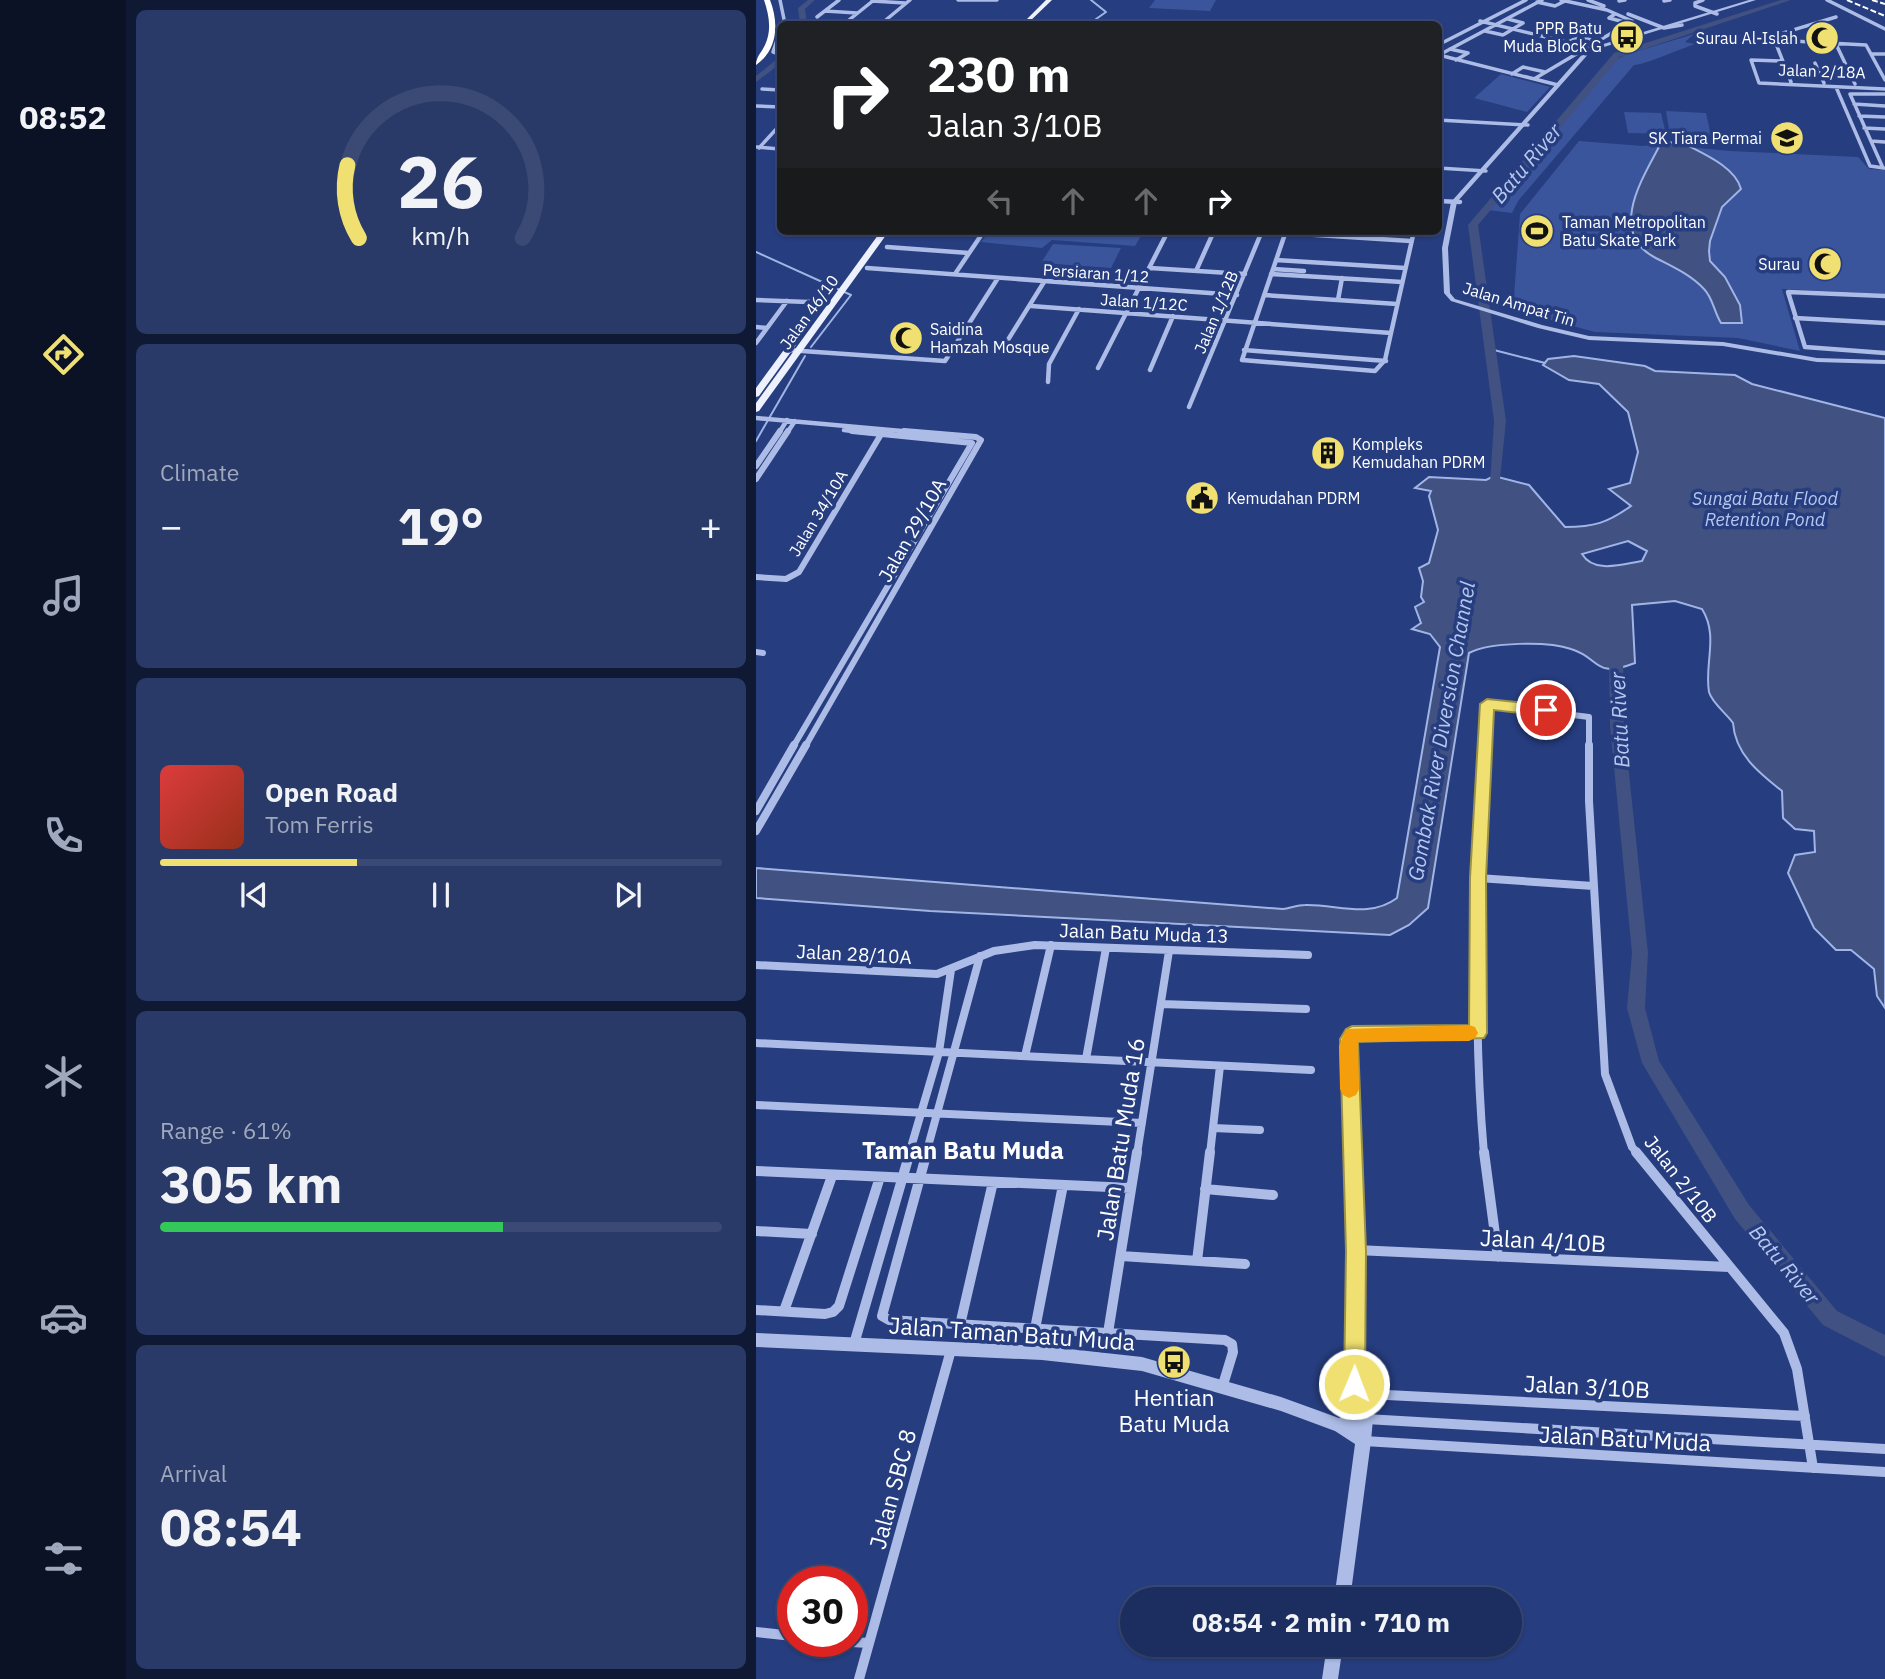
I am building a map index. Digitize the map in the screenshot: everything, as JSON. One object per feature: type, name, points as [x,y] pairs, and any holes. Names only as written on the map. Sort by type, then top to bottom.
[{"type":"highway","points":[[765,1],[777,31],[769,53],[777,57]]},
{"type":"highway","points":[[756,54],[767,26],[765,1]]},
{"type":"highway","points":[[758,67],[777,31]]},
{"type":"highway","points":[[758,67],[777,57]]},
{"type":"main road","points":[[1020,21],[1042,0]]},
{"type":"main road","points":[[1027,21],[1049,0]]},
{"type":"main road","name":"Jalan 46/10","points":[[843,282],[873,235]]},
{"type":"main road","name":"Jalan 46/10","points":[[756,409],[819,309],[882,235]]},
{"type":"main road","name":"Jalan 46/10","points":[[756,394],[793,351],[832,295]]},
{"type":"street","points":[[780,0],[784,21]]},
{"type":"street","points":[[817,17],[839,0]]},
{"type":"street","points":[[885,21],[910,0]]},
{"type":"street","points":[[960,0],[995,1]]},
{"type":"street","points":[[1482,21],[1519,0]]},
{"type":"street","points":[[1442,41],[1526,0]]},
{"type":"street","points":[[1588,0],[1663,27]]},
{"type":"street","points":[[1664,1],[1670,0]]},
{"type":"street","points":[[1701,0],[1692,5],[1714,14]]},
{"type":"street","name":"Jalan Ampat Tin","points":[[1714,14],[1755,0]]},
{"type":"street","name":"Jalan Ampat Tin","points":[[1755,0],[1594,51],[1456,203],[1451,248],[1452,289],[1456,295],[1471,303],[1503,314],[1565,332],[1610,340],[1738,345],[1807,357],[1885,360]]},
{"type":"street","points":[[848,21],[873,1],[906,4]]},
{"type":"street","points":[[1442,53],[1540,1],[1555,6],[1563,1],[1632,20],[1533,79]]},
{"type":"street","points":[[1831,1],[1885,28]]},
{"type":"street","points":[[1702,10],[1730,7]]},
{"type":"street","points":[[1685,23],[1700,16],[1702,10]]},
{"type":"street","points":[[825,11],[858,13]]},
{"type":"street","points":[[1790,82],[1773,36],[1836,17]]},
{"type":"street","points":[[1485,31],[1503,35],[1523,23],[1507,19]]},
{"type":"street","points":[[1482,21],[1587,47]]},
{"type":"street","name":"Jalan Ampat Tin","points":[[1525,125],[1591,49],[1685,23]]},
{"type":"street","points":[[1653,34],[1663,27]]},
{"type":"street","points":[[1568,42],[1579,37],[1597,41]]},
{"type":"street","points":[[1774,41],[1866,44],[1885,79]]},
{"type":"street","points":[[1835,43],[1855,84]]},
{"type":"street","points":[[1450,48],[1468,53],[1456,60]]},
{"type":"street","points":[[1872,54],[1885,54]]},
{"type":"street","points":[[1442,56],[1558,85],[1571,78]]},
{"type":"street","points":[[1758,80],[1751,60],[1783,61]]},
{"type":"street","points":[[1815,63],[1824,83]]},
{"type":"street","points":[[1512,74],[1523,67],[1545,72]]},
{"type":"street","name":"Jalan 2/18A","points":[[1758,80],[1855,84],[1885,90]]},
{"type":"street","name":"Jalan 2/18A","points":[[1758,80],[1759,83],[1885,90]]},
{"type":"street","points":[[1836,88],[1870,166],[1884,168]]},
{"type":"street","points":[[762,89],[777,90]]},
{"type":"street","points":[[1884,168],[1850,94],[1885,90]]},
{"type":"street","points":[[1854,104],[1885,106]]},
{"type":"street","points":[[757,108],[777,107]]},
{"type":"street","points":[[1859,116],[1885,117]]},
{"type":"street","points":[[1442,120],[1525,125]]},
{"type":"street","points":[[1853,127],[1885,129]]},
{"type":"street","points":[[757,147],[777,128]]},
{"type":"street","points":[[1871,141],[1885,142]]},
{"type":"street","points":[[757,147],[777,149]]},
{"type":"street","points":[[1877,155],[1885,155]]},
{"type":"street","points":[[1442,168],[1483,171]]},
{"type":"street","points":[[1442,203],[1456,203]]},
{"type":"street","points":[[955,274],[981,235]]},
{"type":"street","points":[[1098,368],[1166,235]]},
{"type":"street","points":[[1196,271],[1212,235]]},
{"type":"street","name":"Jalan 1/12B","points":[[1190,404],[1260,235]]},
{"type":"street","points":[[1285,235],[1242,358],[1245,361],[1378,370],[1386,360],[1413,235]]},
{"type":"street","points":[[1325,235],[1412,241]]},
{"type":"street","points":[[887,247],[969,253]]},
{"type":"street","points":[[1276,260],[1405,268]]},
{"type":"street","name":"Persiaran 1/12","points":[[867,268],[1237,295]]},
{"type":"street","points":[[1150,268],[1245,274]]},
{"type":"street","points":[[1272,272],[1389,276]]},
{"type":"street","points":[[1334,275],[1342,278],[1402,282]]},
{"type":"street","points":[[793,351],[940,361],[947,359],[999,278]]},
{"type":"street","points":[[1338,300],[1342,278]]},
{"type":"street","points":[[953,352],[1001,351],[1044,282]]},
{"type":"street","points":[[1885,296],[1788,292],[1805,347],[1885,353]]},
{"type":"street","points":[[808,302],[832,295]]},
{"type":"street","points":[[1264,295],[1397,304]]},
{"type":"street","points":[[756,300],[808,302],[817,305],[819,309]]},
{"type":"street","points":[[756,343],[787,301]]},
{"type":"street","name":"Jalan 1/12C","points":[[1031,306],[1391,333]]},
{"type":"street","points":[[1048,382],[1049,364],[1079,309]]},
{"type":"street","points":[[1150,370],[1173,316]]},
{"type":"street","points":[[1795,318],[1885,323]]},
{"type":"street","points":[[756,327],[767,328]]},
{"type":"street","points":[[1244,350],[1386,360]]},
{"type":"street","name":"Jalan 29/10A","points":[[756,831],[981,440],[976,437],[758,421]]},
{"type":"street","points":[[756,466],[789,423]]},
{"type":"street","points":[[756,479],[789,423]]},
{"type":"street","name":"Jalan 29/10A","points":[[756,811],[972,443],[883,431]]},
{"type":"street","name":"Jalan 34/10A","points":[[756,577],[786,579],[799,572],[883,431]]},
{"type":"street","name":"Jalan 2/10B","points":[[1478,878],[1487,704],[1589,717],[1593,886],[1605,1074],[1632,1147],[1784,1333],[1797,1369],[1813,1468]]},
{"type":"street","points":[[1498,1257],[1483,1145],[1478,1033],[1478,878],[1593,886]]},
{"type":"street","points":[[1024,1056],[1051,945]]},
{"type":"street","name":"Jalan Batu Muda 13","points":[[951,970],[981,956],[1009,948],[1051,945],[1308,955]]},
{"type":"street","points":[[1086,1059],[1106,948]]},
{"type":"street","name":"Jalan Batu Muda 16","points":[[1108,1333],[1169,951]]},
{"type":"street","points":[[981,956],[883,1304],[882,1316],[889,1320],[960,1325],[1225,1339],[1232,1344],[1233,1352],[1222,1388]]},
{"type":"street","name":"Jalan 28/10A","points":[[756,965],[937,974],[951,970]]},
{"type":"street","points":[[854,1345],[939,1052],[951,970]]},
{"type":"street","points":[[1161,1004],[1306,1009]]},
{"type":"street","points":[[1356,1251],[1348,1046],[1352,1034],[1478,1033]]},
{"type":"street","points":[[756,1043],[1311,1070]]},
{"type":"street","points":[[1197,1261],[1220,1066]]},
{"type":"street","points":[[756,1105],[1142,1122]]},
{"type":"street","points":[[1213,1128],[1260,1130]]},
{"type":"street","points":[[756,1171],[1131,1188]]},
{"type":"street","points":[[785,1311],[832,1175]]},
{"type":"street","points":[[756,1310],[825,1314],[833,1312],[839,1306],[880,1177]]},
{"type":"street","points":[[960,1325],[993,1182]]},
{"type":"street","points":[[1035,1329],[1063,1185]]},
{"type":"street","points":[[1205,1189],[1273,1195]]},
{"type":"street","points":[[756,1231],[812,1234]]},
{"type":"street","name":"Jalan 4/10B","points":[[1356,1251],[1729,1267]]},
{"type":"street","name":"Jalan 3/10B","points":[[1356,1251],[1354,1384],[1357,1389],[1367,1394],[1805,1416]]},
{"type":"street","points":[[1121,1256],[1245,1264]]},
{"type":"street","name":"Jalan Taman Batu Muda","points":[[756,1340],[1042,1353],[1142,1364],[1281,1404],[1339,1425],[1364,1441]]},
{"type":"street","name":"Jalan SBC 8","points":[[859,1679],[951,1350]]},
{"type":"street","points":[[1339,1425],[1366,1419],[1344,1587]]},
{"type":"street","name":"Jalan Batu Muda","points":[[1366,1419],[1885,1449]]},
{"type":"street","name":"Jalan Batu Muda","points":[[1364,1441],[1885,1472]]},
{"type":"street","points":[[756,1632],[777,1634]]},
{"type":"street","points":[[1330,1679],[1333,1657]]},
{"type":"shaded area","points":[[1155,0],[1216,0],[1210,11],[1149,8]]},
{"type":"shaded area","points":[[1694,34],[1685,42],[1695,44],[1634,65],[1518,201],[1512,213],[1488,210],[1616,60]]},
{"type":"shaded area","points":[[1501,74],[1550,87],[1527,112],[1474,98]]},
{"type":"shaded area","points":[[1666,111],[1706,113],[1711,136],[1670,135]]},
{"type":"shaded area","points":[[1624,112],[1661,113],[1666,134],[1628,133]]},
{"type":"shaded area","points":[[1579,141],[1643,146],[1677,142],[1689,147],[1730,151],[1858,157],[1869,169],[1885,170],[1885,294],[1782,289],[1800,351],[1738,338],[1595,332],[1513,310],[1520,214]]},
{"type":"shaded area","points":[[987,235],[1142,235],[1135,246],[1052,240],[1042,248],[981,242]]},
{"type":"shaded area","points":[[1053,244],[1121,248],[1111,268],[1041,263]]},
{"type":"water","points":[[1681,142],[1725,167],[1738,181],[1741,189],[1722,207],[1709,251],[1710,261],[1725,277],[1740,305],[1742,323],[1721,323],[1704,289],[1687,275],[1640,246],[1633,233],[1631,218],[1634,203],[1654,156],[1661,143]]},
{"type":"water","name":"Sungai Batu Flood Retention Pond","points":[[1574,356],[1645,366],[1655,371],[1735,375],[1752,384],[1885,418],[1885,1008],[1877,996],[1874,969],[1851,950],[1836,950],[1814,928],[1788,873],[1795,855],[1815,852],[1814,831],[1795,829],[1783,818],[1782,791],[1757,770],[1743,753],[1733,723],[1709,692],[1710,629],[1707,619],[1702,609],[1675,601],[1632,605],[1635,663],[1621,667],[1604,668],[1581,653],[1561,646],[1504,645],[1469,653],[1428,908],[1409,925],[1390,935],[930,911],[756,898],[756,868],[1283,909],[1305,905],[1375,908],[1397,898],[1440,647],[1430,634],[1412,629],[1421,623],[1415,607],[1424,602],[1421,597],[1423,581],[1419,568],[1429,563],[1438,530],[1429,496],[1431,491],[1415,488],[1429,477],[1486,480],[1494,476],[1529,485],[1565,527],[1600,523],[1631,506],[1609,489],[1630,483],[1638,452],[1628,412],[1599,384],[1569,380],[1543,365],[1548,359]],"holes":[[[1628,541],[1647,551],[1642,561],[1609,566],[1594,564],[1582,554]]]},
{"type":"waterway","points":[[803,21],[801,8],[812,0]]},
{"type":"waterway","points":[[1091,0],[1106,12],[1093,21]]},
{"type":"waterway","name":"Batu River","points":[[1508,488],[1494,480],[1500,421],[1473,225],[1617,55],[1788,0]]},
{"type":"waterway","points":[[756,80],[777,63]]},
{"type":"waterway","points":[[756,252],[851,295],[811,347]]},
{"type":"waterway","points":[[1490,349],[1545,363]]},
{"type":"waterway","points":[[756,441],[805,356]]},
{"type":"waterway","name":"Batu River","points":[[1616,652],[1617,726],[1640,953],[1636,1008],[1651,1063],[1742,1212],[1830,1318],[1885,1346]]},
{"type":"railway","points":[[1847,0],[1885,16]]},
{"type":"railway","points":[[1872,0],[1885,4]]},
{"type":"slow traffic","points":[[1349,1089],[1348,1046],[1352,1034],[1469,1033]]},
{"type":"place","name":"PPR Batu Muda Block G","points":[[1627,37]]},
{"type":"place","name":"Surau Al-Islah","points":[[1822,38]]},
{"type":"place","name":"SK Tiara Permai","points":[[1787,138]]},
{"type":"place","name":"Taman Metropolitan Batu Skate Park","points":[[1537,231]]},
{"type":"place","name":"Surau","points":[[1825,264]]},
{"type":"place","name":"Saidina Hamzah Mosque","points":[[906,338]]},
{"type":"place","name":"Kompleks Kemudahan PDRM","points":[[1328,453]]},
{"type":"place","name":"Kemudahan PDRM","points":[[1202,498]]},
{"type":"place","name":"Hentian Batu Muda","points":[[1174,1362]]},
{"type":"district","name":"Taman Batu Muda","points":[[963,1150]]},
{"type":"route","points":[[1354,1384],[1356,1251],[1349,1039],[1352,1034],[1478,1033],[1478,878],[1487,704],[1546,710]]},
{"type":"water label","name":"Gombak River Diversion Channel","points":[[1441,731]]}]
